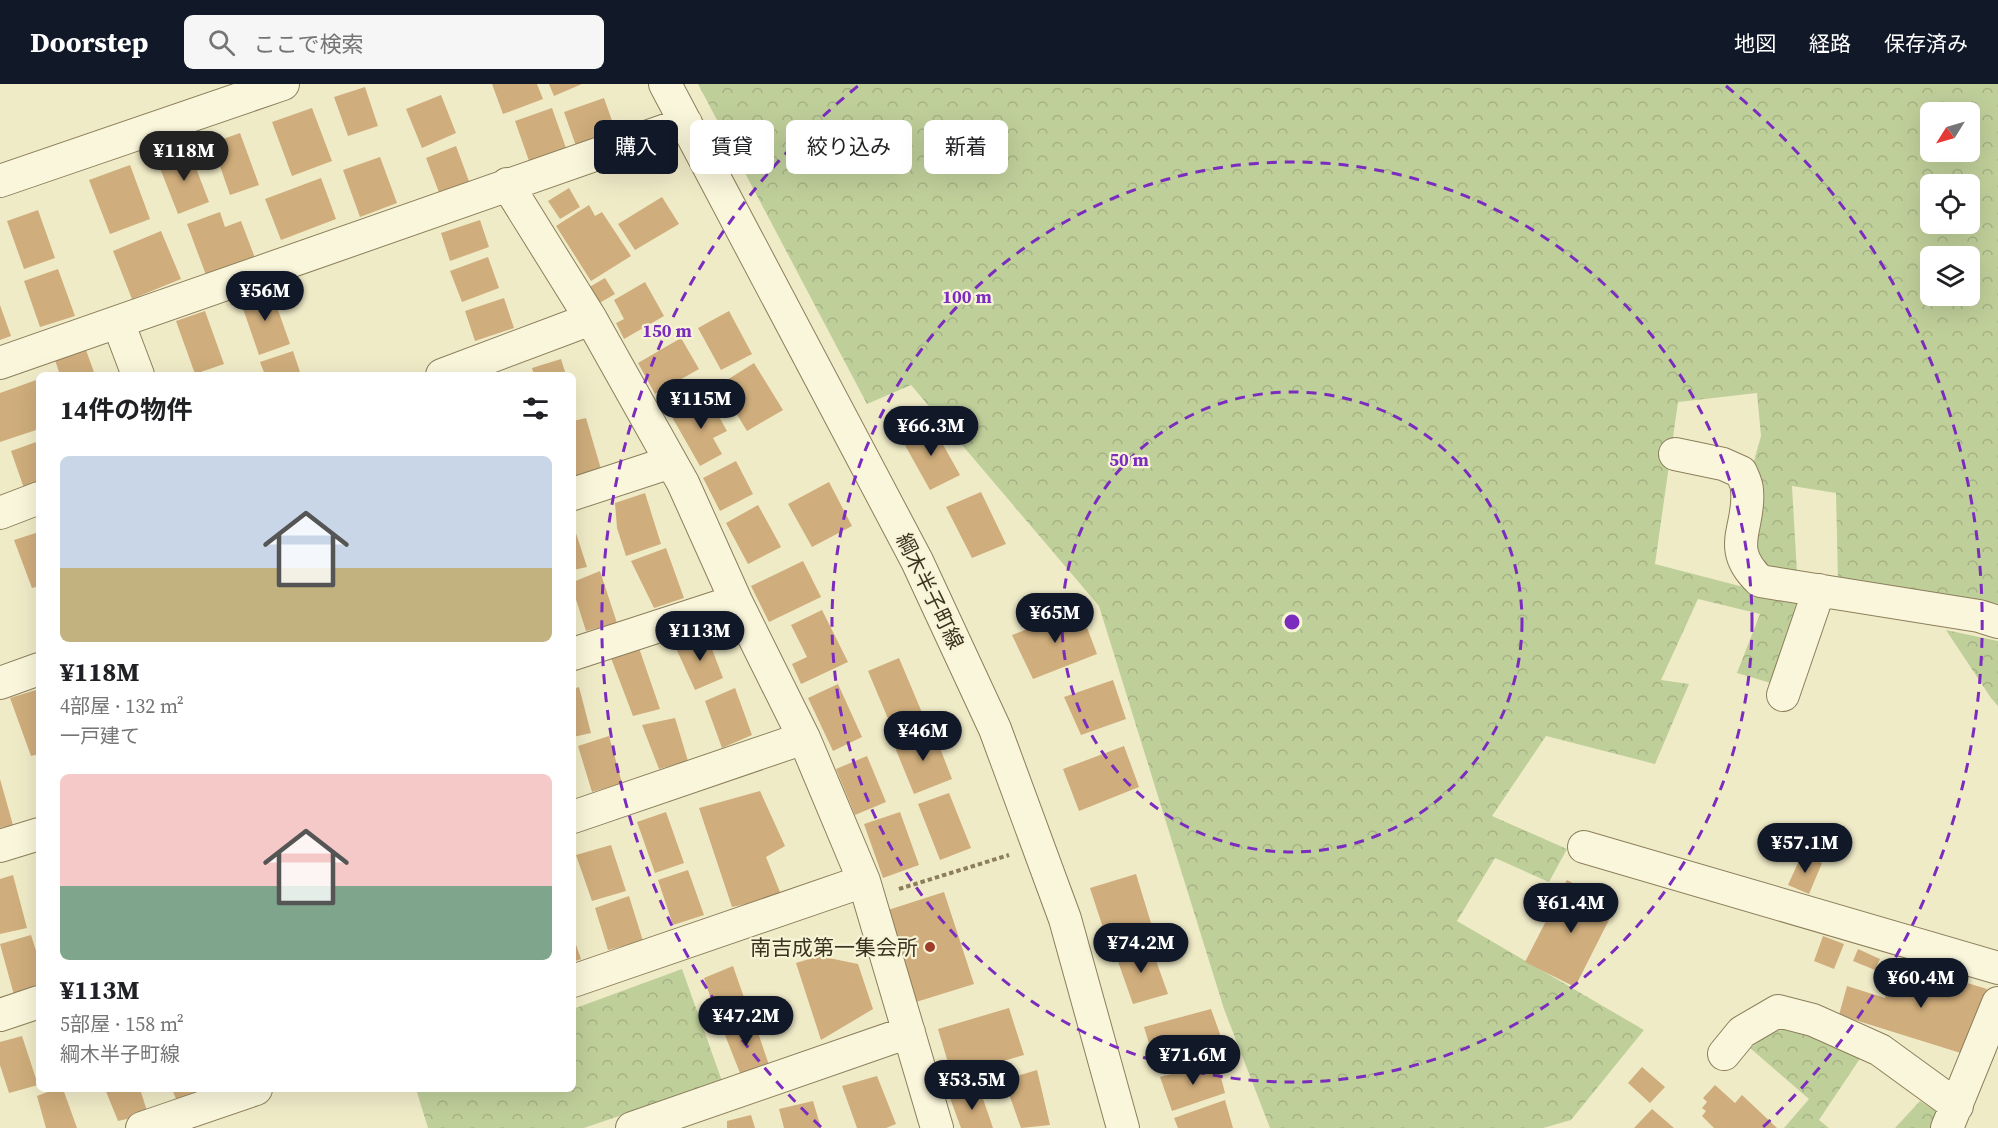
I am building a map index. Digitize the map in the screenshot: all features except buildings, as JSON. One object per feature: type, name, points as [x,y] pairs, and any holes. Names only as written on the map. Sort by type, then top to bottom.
[{"type":"street","points":[[0,181],[283,84]]},
{"type":"street","name":"綱木半子町線","points":[[665,84],[917,561],[995,729],[1065,919],[1123,1128]]},
{"type":"street","points":[[0,363],[686,123]]},
{"type":"street","points":[[507,184],[591,319],[671,462],[804,738],[867,889],[937,1128]]},
{"type":"street","points":[[450,372],[591,319]]},
{"type":"street","points":[[118,322],[137,372]]},
{"type":"street","points":[[1675,454],[1723,464],[1741,472],[1747,489],[1740,545],[1746,567],[1760,581],[1979,616],[1998,622]]},
{"type":"street","points":[[576,493],[671,462]]},
{"type":"street","points":[[0,513],[36,499]]},
{"type":"street","points":[[1783,695],[1819,590]]},
{"type":"street","points":[[576,653],[736,601]]},
{"type":"street","points":[[0,683],[36,670]]},
{"type":"street","points":[[576,816],[804,738]]},
{"type":"street","points":[[0,846],[36,835]]},
{"type":"street","points":[[1584,847],[1998,968]]},
{"type":"street","points":[[576,980],[867,889]]},
{"type":"street","points":[[0,1015],[36,1003]]},
{"type":"street","points":[[1724,1054],[1742,1032],[1778,1011],[1813,1020],[1880,1050],[1952,1117],[1998,1003]]},
{"type":"street","points":[[632,1128],[909,1032]]},
{"type":"street","points":[[142,1128],[247,1092]]},
{"type":"path","points":[[867,889],[1038,846]]},
{"type":"green space","points":[[698,84],[1998,84],[1998,611],[1838,581],[1836,493],[1792,486],[1797,573],[1766,569],[1755,553],[1752,468],[1761,436],[1757,393],[1678,402],[1655,564],[1797,601],[1774,684],[1737,673],[1760,614],[1698,599],[1661,680],[1689,684],[1655,764],[1546,736],[1492,816],[1567,849],[1549,882],[1495,858],[1457,921],[1644,1030],[1571,1120],[1543,1128],[1270,1128],[1224,1009],[1099,606],[911,385],[867,404],[746,174],[774,174],[774,120],[717,120]]},
{"type":"green space","points":[[1946,630],[1998,641],[1998,706],[1991,698]]},
{"type":"green space","points":[[682,969],[722,1081],[584,1128],[428,1128],[417,1092],[576,1092],[576,1008]]},
{"type":"green space","points":[[1803,1026],[1863,1054],[1819,1120],[1829,1128],[1784,1128],[1809,1099],[1750,1048],[1772,1032]]},
{"type":"green space","points":[[1920,1101],[1942,1115],[1935,1128],[1895,1128]]},
{"type":"place","name":"南吉成第一集会所","points":[[930,947]]}]
